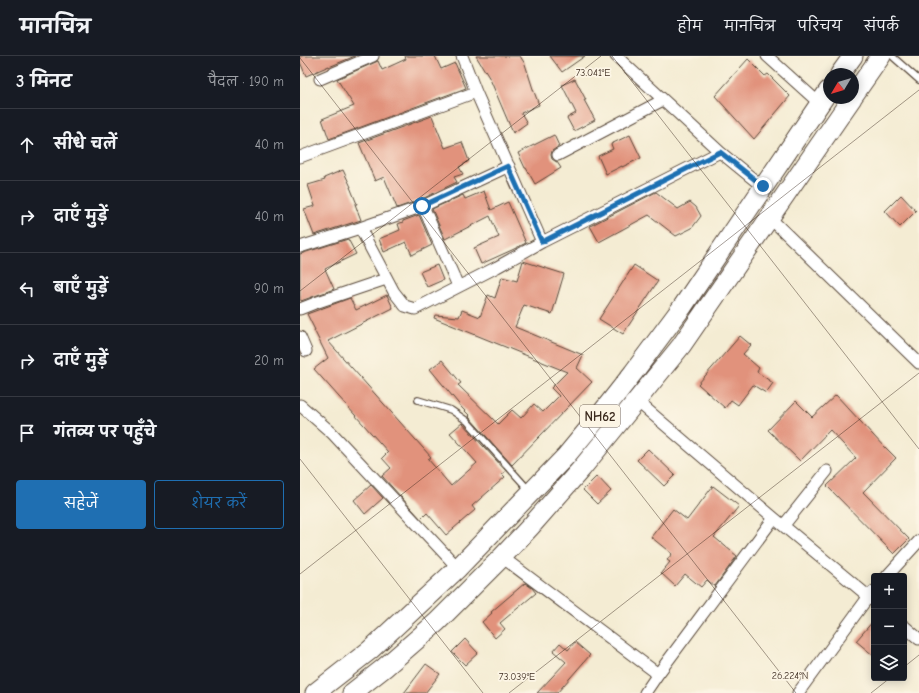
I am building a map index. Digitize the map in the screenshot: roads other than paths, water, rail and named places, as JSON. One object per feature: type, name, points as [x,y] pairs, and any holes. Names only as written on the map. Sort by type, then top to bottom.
[{"type":"highway","points":[[844,68],[853,56]]},
{"type":"highway","name":"NH62","points":[[859,87],[881,56]]},
{"type":"highway","name":"NH62","points":[[315,693],[370,650],[458,568],[530,491],[571,450],[600,416],[683,306],[823,98]]},
{"type":"highway","name":"NH62","points":[[352,693],[384,668],[437,622],[502,557],[582,468],[681,346],[847,104]]},
{"type":"street","points":[[320,79],[373,56]]},
{"type":"street","points":[[462,56],[476,92],[542,242]]},
{"type":"street","points":[[616,56],[720,152],[763,186]]},
{"type":"street","points":[[767,56],[823,96]]},
{"type":"street","points":[[300,157],[476,92]]},
{"type":"street","points":[[558,155],[664,100]]},
{"type":"street","points":[[360,228],[397,298],[405,306],[415,309],[542,242],[720,152]]},
{"type":"street","points":[[300,246],[360,228],[422,206],[508,166]]},
{"type":"street","points":[[422,206],[458,286]]},
{"type":"street","points":[[770,217],[919,363]]},
{"type":"street","points":[[300,309],[315,302],[386,279]]},
{"type":"street","points":[[300,337],[306,351]]},
{"type":"street","points":[[637,401],[774,518],[871,595]]},
{"type":"street","points":[[300,405],[332,433],[458,568]]},
{"type":"street","points":[[784,526],[827,471]]},
{"type":"street","points":[[645,693],[774,518]]},
{"type":"street","points":[[890,573],[919,541]]},
{"type":"street","points":[[502,557],[658,674]]},
{"type":"street","points":[[798,693],[871,597]]},
{"type":"street","points":[[907,629],[919,639]]},
{"type":"lane","points":[[892,56],[919,80]]},
{"type":"lane","points":[[418,400],[451,410],[466,421],[530,491]]}]
